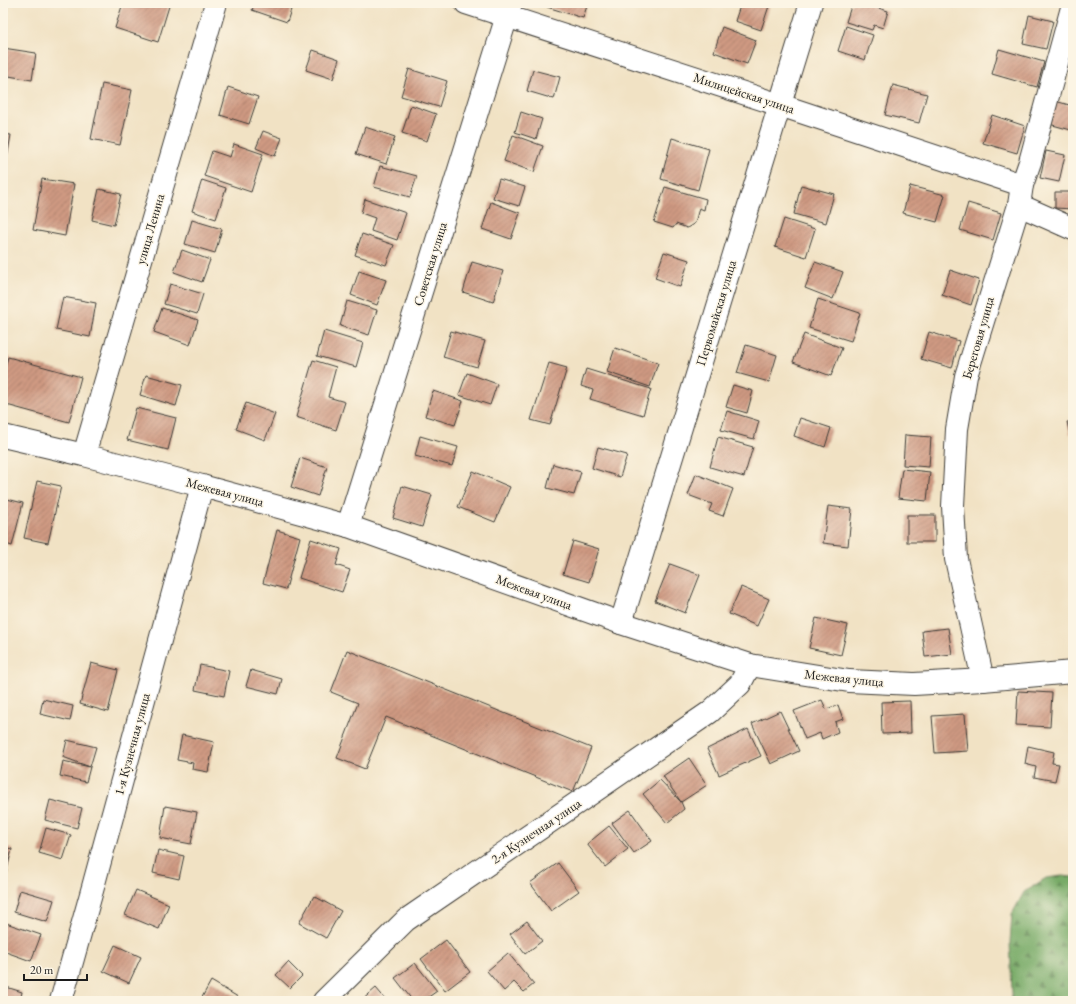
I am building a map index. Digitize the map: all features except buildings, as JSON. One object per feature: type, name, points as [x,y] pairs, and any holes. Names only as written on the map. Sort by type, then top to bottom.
[{"type":"street","name":"улица Ленина","points":[[84,455],[216,3]]},
{"type":"street","name":"Милицейская улица","points":[[466,3],[509,10],[780,105],[1020,195],[1073,229]]},
{"type":"street","name":"Первомайская улица","points":[[621,623],[811,3]]},
{"type":"street","name":"Береговая улица","points":[[983,680],[956,559],[953,506],[956,429],[966,376],[1030,162],[1073,4]]},
{"type":"street","name":"Советская улица","points":[[348,526],[509,10]]},
{"type":"street","name":"Межевая улица","points":[[3,436],[84,455],[348,526],[621,623],[750,666],[849,681],[914,684],[983,680],[1073,672]]},
{"type":"street","name":"1-я Кузнечная улица","points":[[61,1001],[202,486]]},
{"type":"street","name":"2-я Кузнечная улица","points":[[324,1001],[406,920],[710,712],[740,684],[750,666]]},
{"type":"green space","points":[[1062,876],[1073,877],[1073,1001],[1011,1001],[1010,942],[1012,914],[1024,892],[1046,878]]}]
